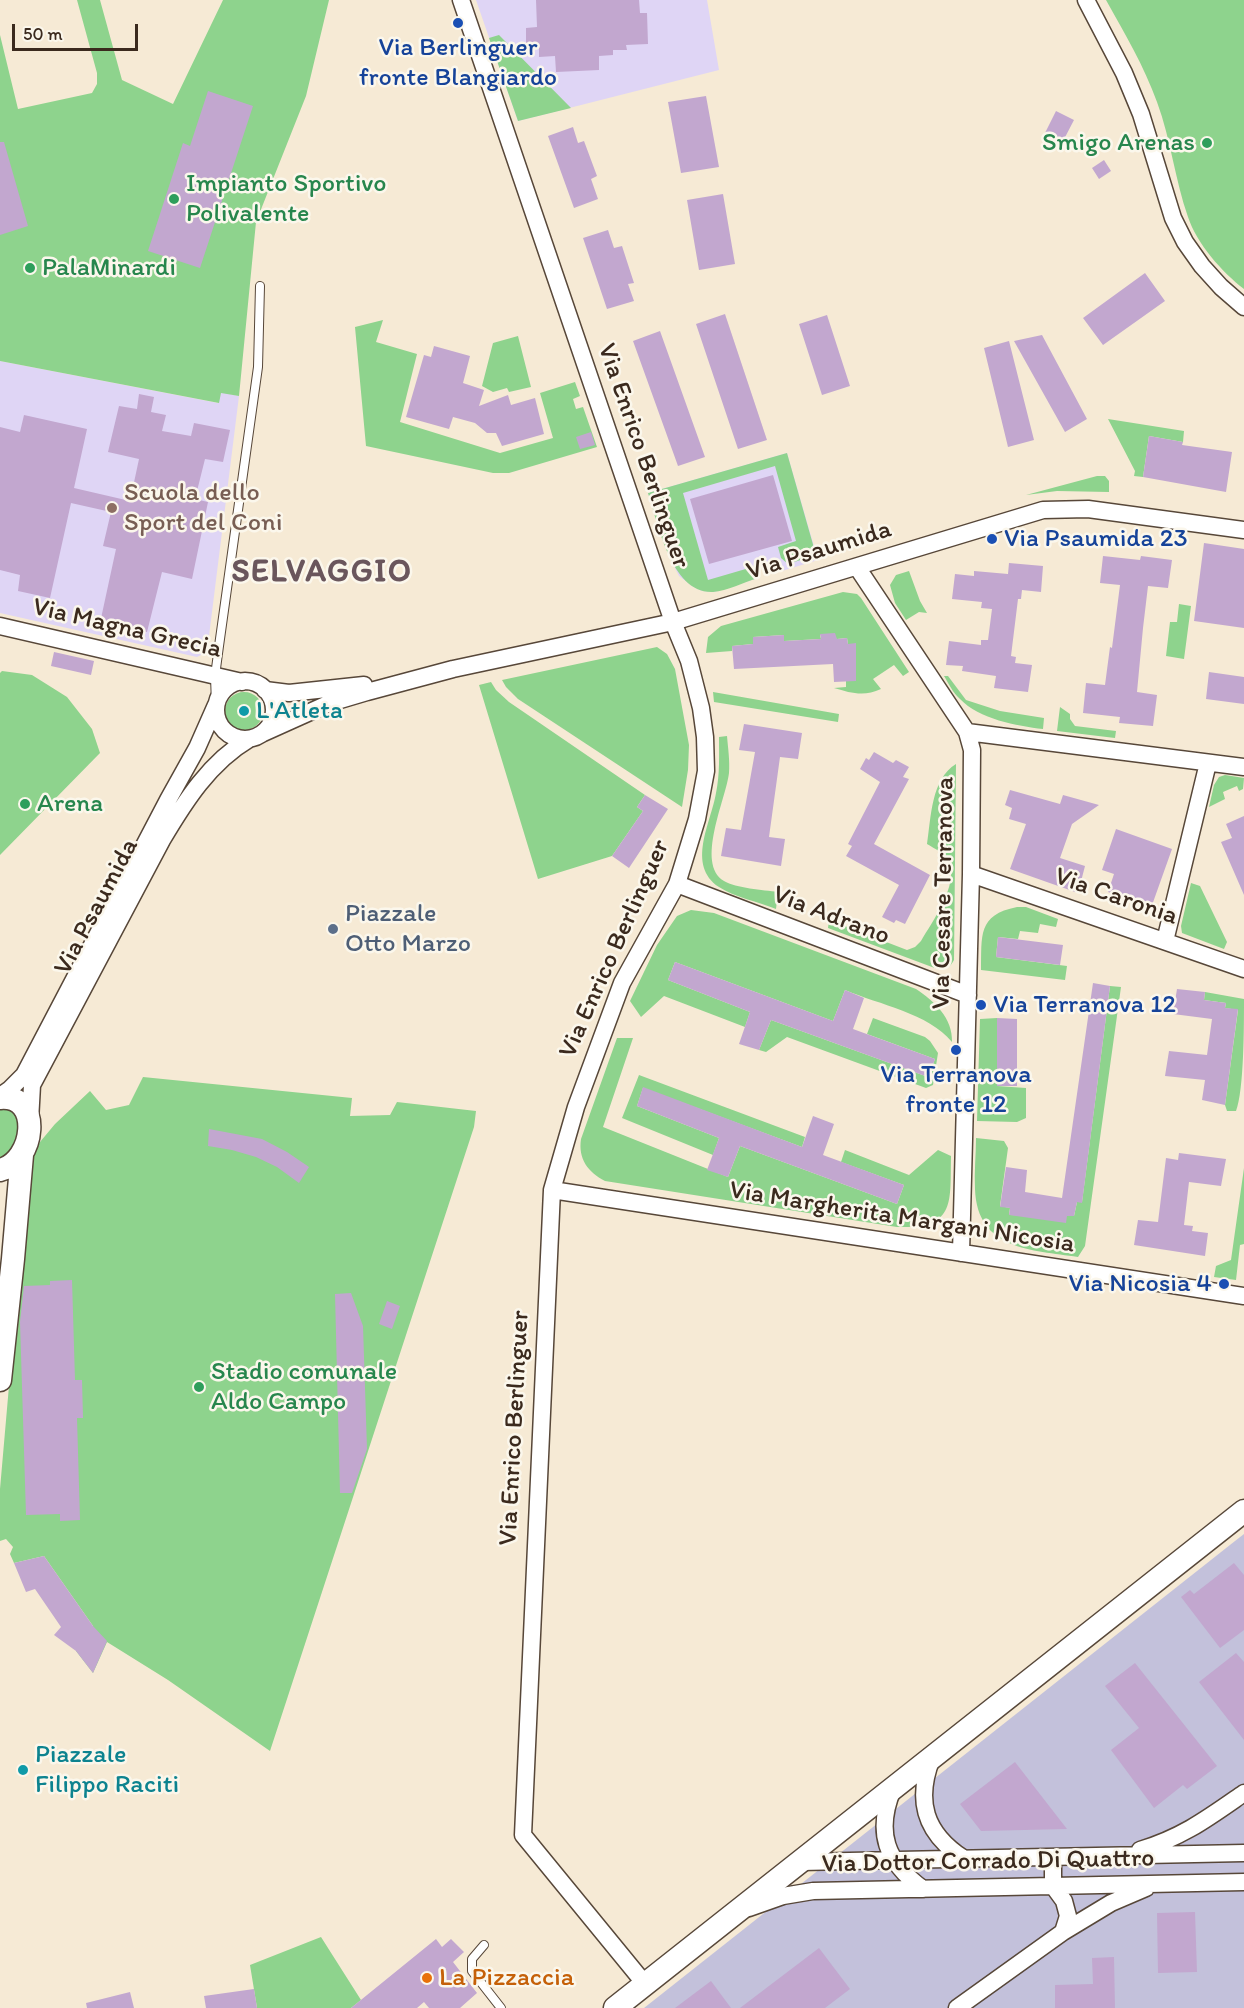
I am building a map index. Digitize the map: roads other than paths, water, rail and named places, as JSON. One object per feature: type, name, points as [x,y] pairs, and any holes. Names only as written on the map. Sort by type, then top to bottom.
[{"type":"street","name":"Via Enrico Berlinguer","points":[[461,0],[673,622],[689,661],[701,708],[705,737],[706,771],[697,819],[677,884],[622,983],[576,1107],[552,1190],[523,1835],[645,1984]]},
{"type":"street","points":[[1086,0],[1124,73],[1141,114],[1173,218],[1185,242],[1215,280],[1244,307]]},
{"type":"street","name":"Via Psaumida","points":[[30,1122],[32,1085],[162,840],[183,805],[227,753],[255,736],[330,703],[410,680],[673,622],[1043,510],[1088,509],[1244,530]]},
{"type":"street","name":"Via Cesare Terranova","points":[[857,567],[967,732],[972,750],[961,1253]]},
{"type":"street","name":"Via Magna Grecia","points":[[0,626],[242,681]]},
{"type":"street","points":[[265,690],[289,693],[410,680]]},
{"type":"street","points":[[242,681],[258,685],[265,690],[273,705],[274,713],[267,729],[255,736],[241,739],[227,733],[218,720],[216,705],[225,689],[242,681]]},
{"type":"street","name":"Via Psaumida","points":[[3,1096],[24,1075],[197,748],[216,705]]},
{"type":"street","points":[[967,732],[1244,767]]},
{"type":"street","points":[[1165,941],[1208,763]]},
{"type":"street","name":"Via Caronia","points":[[971,874],[1244,969]]},
{"type":"street","name":"Via Adrano","points":[[677,884],[968,995]]},
{"type":"street","points":[[0,1380],[22,1155],[30,1131],[27,1113],[3,1096]]},
{"type":"street","points":[[0,1170],[14,1164],[22,1155]]},
{"type":"street","name":"Via Margherita Margani Nicosia","points":[[552,1190],[1244,1296]]},
{"type":"street","points":[[0,1248],[9,1281]]},
{"type":"street","points":[[615,2008],[1244,1511]]},
{"type":"street","points":[[932,1758],[923,1790],[924,1807],[929,1823],[938,1837],[949,1850],[963,1858]]},
{"type":"street","points":[[892,1789],[884,1817],[887,1847],[893,1860],[906,1877],[923,1889]]},
{"type":"street","points":[[1119,1856],[1160,1844],[1198,1826],[1244,1793]]},
{"type":"street","name":"Via Dottor Corrado Di Quattro","points":[[800,1862],[1244,1853]]},
{"type":"street","points":[[1053,1857],[1053,1886],[1064,1901],[1068,1916],[1063,1932]]},
{"type":"street","name":"Via Dottor Corrado Di Quattro","points":[[737,1912],[783,1896],[813,1892],[1244,1882]]},
{"type":"street","points":[[957,2008],[1063,1932],[1111,1903],[1156,1884]]},
{"type":"lane","points":[[216,705],[215,676],[258,367],[260,286]]},
{"type":"lane","points":[[484,1945],[472,1959],[472,1971],[501,2008]]},
{"type":"place","name":"Via Berlinguer fronte Blangiardo","points":[[458,23]]},
{"type":"place","name":"Smigo Arenas","points":[[1207,143]]},
{"type":"place","name":"Impianto Sportivo Polivalente","points":[[174,199]]},
{"type":"place","name":"PalaMinardi","points":[[30,268]]},
{"type":"place","name":"Scuola dello Sport del Coni","points":[[112,508]]},
{"type":"place","name":"Via Psaumida 23","points":[[992,539]]},
{"type":"place","name":"L'Atleta","points":[[244,711]]},
{"type":"place","name":"Arena","points":[[25,804]]},
{"type":"place","name":"Piazzale Otto Marzo","points":[[333,929]]},
{"type":"place","name":"Via Terranova 12","points":[[981,1005]]},
{"type":"place","name":"Via Terranova fronte 12","points":[[956,1050]]},
{"type":"place","name":"Via Nicosia 4","points":[[1224,1284]]},
{"type":"place","name":"Stadio comunale Aldo Campo","points":[[199,1387]]},
{"type":"place","name":"Piazzale Filippo Raciti","points":[[23,1770]]},
{"type":"place","name":"La Pizzaccia","points":[[427,1978]]},
{"type":"district","name":"SELVAGGIO","points":[[322,573]]}]
